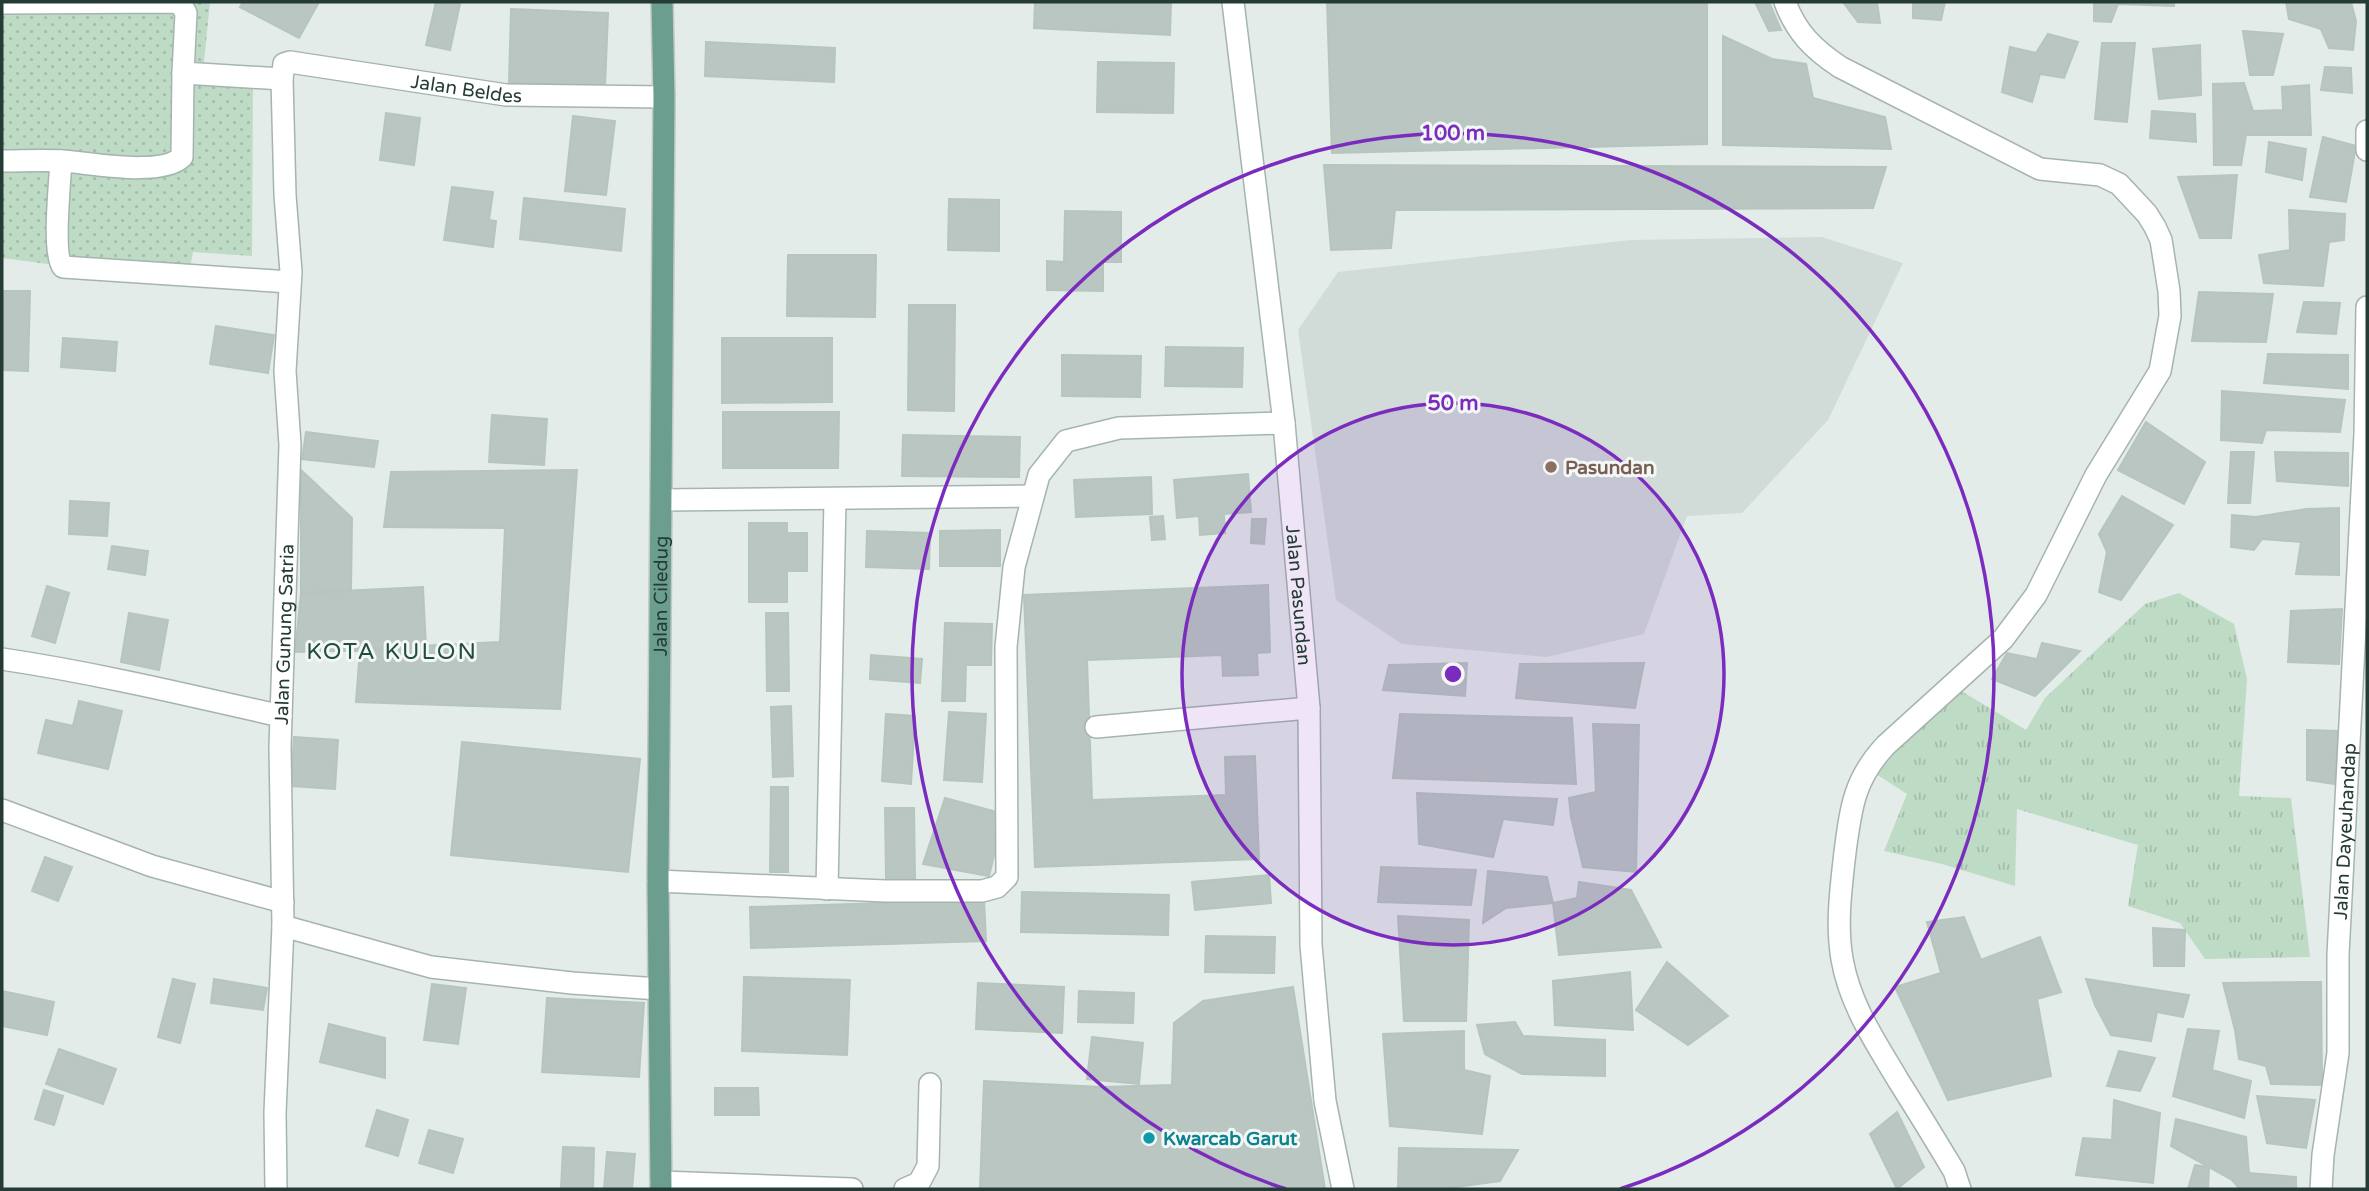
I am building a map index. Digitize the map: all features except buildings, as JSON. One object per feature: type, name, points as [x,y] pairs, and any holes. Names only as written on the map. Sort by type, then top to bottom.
[{"type":"main road","name":"Jalan Ciledug","points":[[661,1186],[659,881],[664,97],[662,2]]},
{"type":"street","points":[[2,3],[175,2],[182,6],[186,13],[183,148],[182,158],[176,163],[138,167],[61,161],[2,162]]},
{"type":"street","name":"Jalan Pasundan","points":[[1233,2],[1284,423],[1309,708],[1311,945],[1325,1101],[1343,1189]]},
{"type":"street","points":[[1785,2],[1803,38],[1840,67],[2027,164],[2040,169],[2100,175],[2119,184],[2147,214],[2155,227],[2161,240],[2166,268],[2170,316],[2160,371],[2096,475],[2036,595],[2003,639],[1871,761],[1861,777],[1854,801],[1840,897],[1842,959],[1852,996],[1864,1024],[1954,1171],[1960,1189]]},
{"type":"street","name":"Jalan Beldes","points":[[282,79],[284,64],[290,62],[506,95],[664,97]]},
{"type":"street","points":[[183,73],[282,79]]},
{"type":"street","name":"Jalan Gunung Satria","points":[[276,1189],[275,1113],[283,926],[281,716],[290,445],[285,371],[290,282],[282,79]]},
{"type":"street","points":[[2367,131],[2367,150]]},
{"type":"street","points":[[61,161],[57,230],[59,258],[64,267],[290,282]]},
{"type":"street","name":"Jalan Dayeuhandap","points":[[2321,1189],[2323,1155],[2338,1053],[2338,955],[2365,434],[2367,307]]},
{"type":"street","points":[[659,881],[827,889],[982,891],[998,887],[1007,877],[1006,647],[1014,567],[1039,475],[1066,441],[1119,428],[1284,423]]},
{"type":"street","points":[[661,499],[1033,496]]},
{"type":"street","points":[[827,889],[835,499]]},
{"type":"street","points":[[2,659],[152,686],[281,716]]},
{"type":"street","points":[[1096,727],[1309,708]]},
{"type":"street","points":[[2,810],[152,866],[283,902]]},
{"type":"street","points":[[283,926],[431,967],[572,983],[659,989]]},
{"type":"street","points":[[905,1189],[919,1183],[928,1166],[930,1084]]},
{"type":"street","points":[[661,1186],[852,1189]]},
{"type":"shaded area","name":"Pasundan","points":[[1822,237],[1903,263],[1828,420],[1742,513],[1687,516],[1644,634],[1547,657],[1402,644],[1336,600],[1298,330],[1338,272],[1631,240]]},
{"type":"green space","points":[[2,2],[210,2],[203,72],[253,84],[252,256],[193,252],[187,282],[2,258]]},
{"type":"green space","points":[[2179,593],[2234,624],[2247,679],[2239,796],[2291,798],[2310,957],[2205,959],[2180,923],[2128,906],[2138,845],[2017,809],[2015,886],[1942,864],[1884,851],[1907,794],[1873,772],[1953,686],[2026,730],[2045,698],[2145,604]]},
{"type":"place","name":"Pasundan","points":[[1551,467]]},
{"type":"place","name":"Kwarcab Garut","points":[[1149,1138]]},
{"type":"district","name":"KOTA KULON","points":[[392,651]]}]
